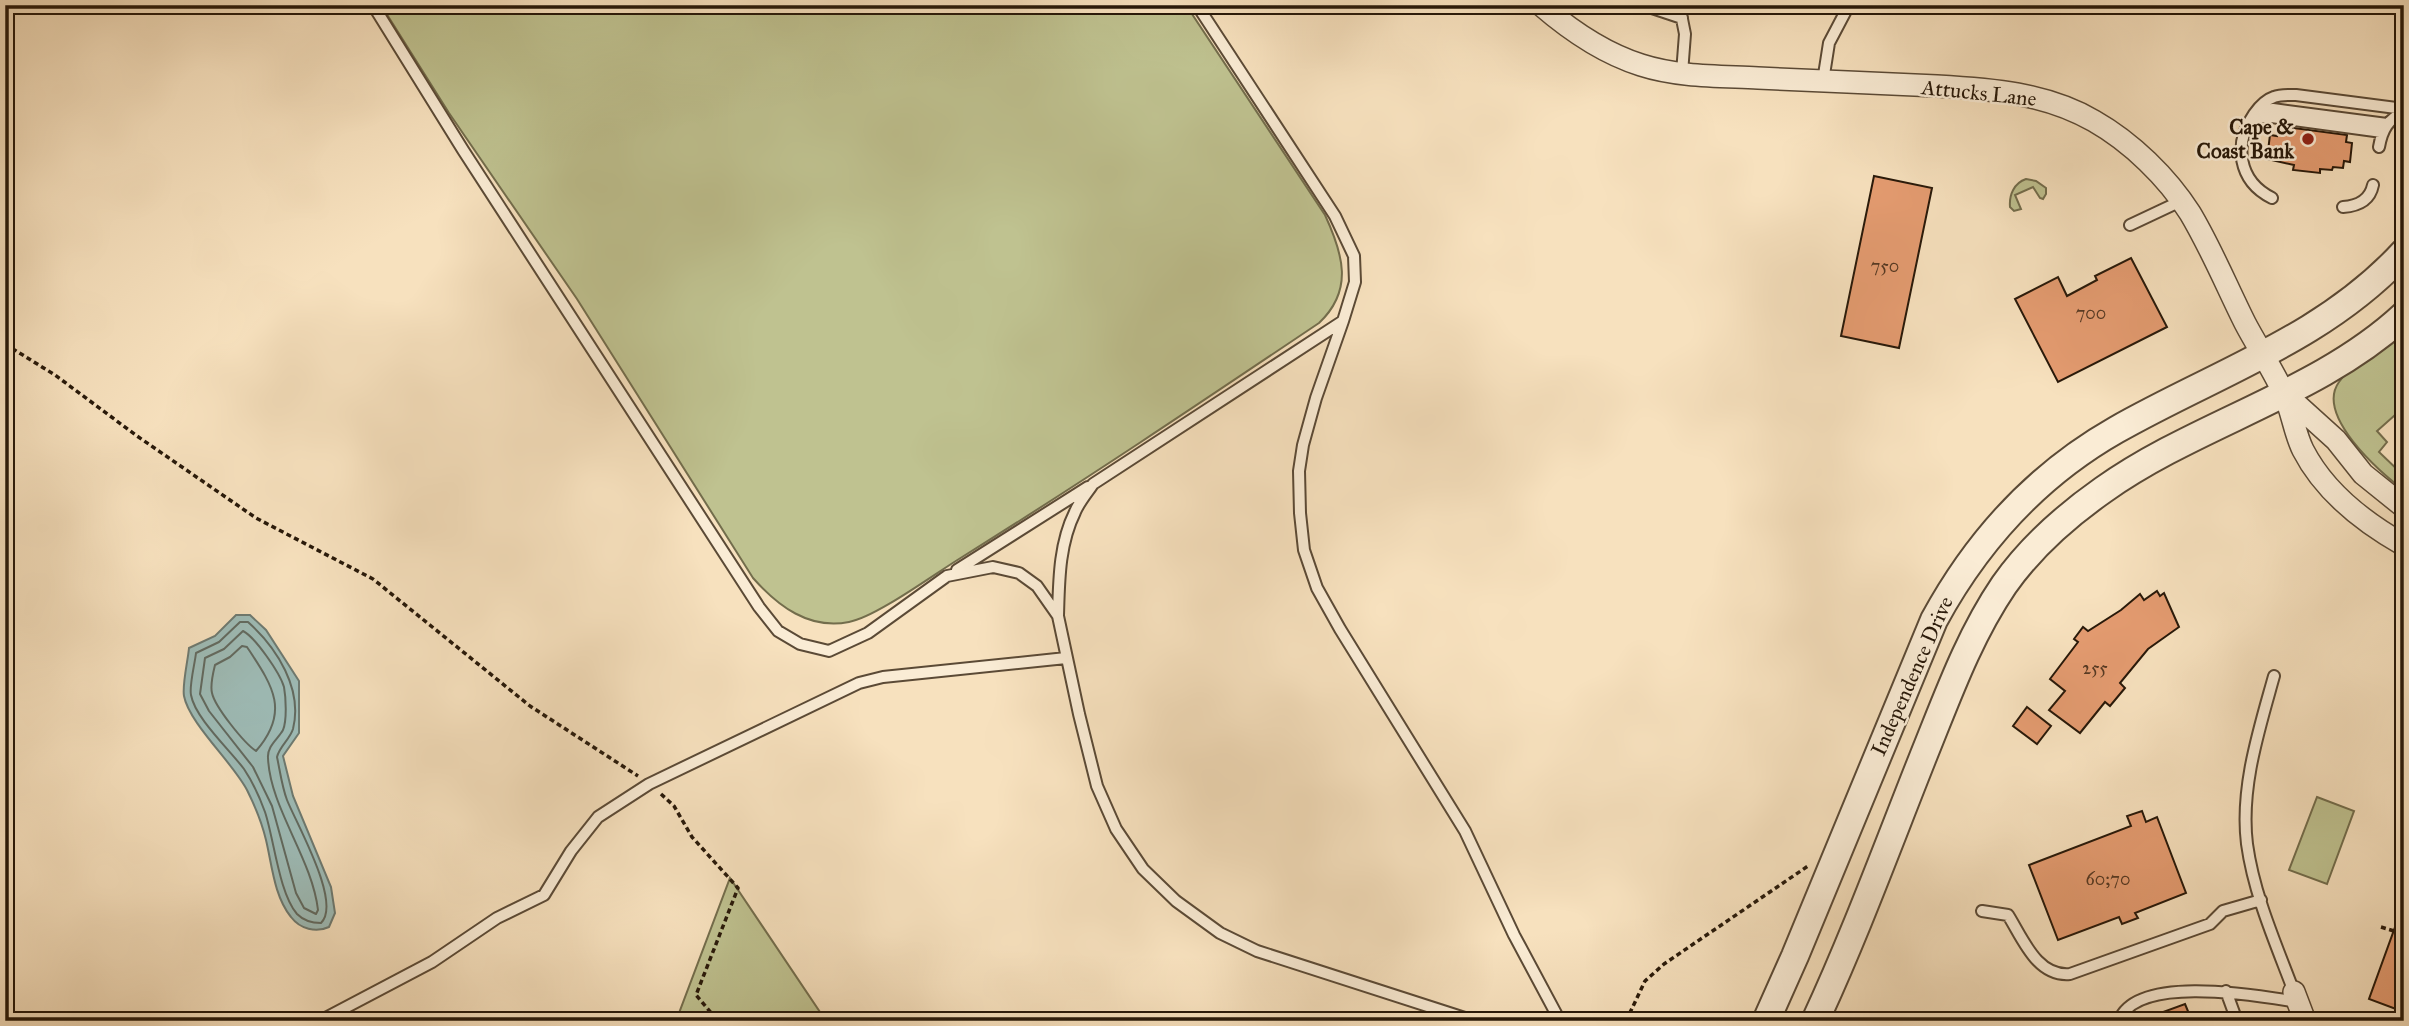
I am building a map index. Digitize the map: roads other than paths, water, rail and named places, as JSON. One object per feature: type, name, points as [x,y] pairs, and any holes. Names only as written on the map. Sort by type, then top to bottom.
[{"type":"street","name":"Attucks Lane","points":[[1541,5],[1567,27],[1607,52],[1644,66],[1682,73],[1952,87],[2039,97],[2069,108],[2109,130],[2150,166],[2181,201],[2198,228],[2283,392],[2303,450],[2328,485],[2362,517],[2404,545]]},
{"type":"street","name":"Independence Drive","points":[[1766,1021],[1827,881],[1922,645],[1949,591],[1986,539],[2021,501],[2081,453],[2148,412],[2262,356],[2325,320],[2370,287],[2404,252]]},
{"type":"street","name":"Independence Drive","points":[[1815,1021],[1960,663],[1983,618],[2024,559],[2049,534],[2103,490],[2189,439],[2344,361],[2404,315]]},
{"type":"street","name":"Attucks Lane","points":[[2283,392],[2336,440],[2363,474],[2404,507]]},
{"type":"lane","points":[[373,5],[463,150],[759,607],[778,631],[800,644],[829,651],[868,633],[947,576],[1343,321]]},
{"type":"lane","points":[[1197,5],[1335,216],[1354,256],[1355,282],[1316,398],[1299,471],[1304,550],[1317,588],[1339,629],[1465,831],[1514,935],[1560,1021]]},
{"type":"lane","points":[[1643,5],[1682,18]]},
{"type":"lane","points":[[1682,5],[1685,34],[1682,73]]},
{"type":"lane","points":[[1823,81],[1829,43],[1849,5]]},
{"type":"lane","points":[[2272,198],[2252,182],[2242,163],[2241,143],[2255,113],[2271,102],[2290,101],[2401,112]]},
{"type":"lane","points":[[2379,147],[2385,128],[2401,112]]},
{"type":"lane","points":[[2255,113],[2271,117],[2385,128]]},
{"type":"lane","points":[[2343,207],[2364,201],[2370,195],[2373,185]]},
{"type":"lane","points":[[2130,225],[2181,201]]},
{"type":"lane","points":[[1093,484],[1075,510],[1066,533],[1059,583],[1058,616],[1097,786],[1116,829],[1143,869],[1176,901],[1220,933],[1257,951],[1474,1021]]},
{"type":"lane","points":[[947,576],[993,567],[1019,573],[1037,586],[1058,616]]},
{"type":"lane","points":[[320,1021],[432,962],[497,918],[544,895],[571,851],[598,817],[649,784],[859,684],[883,677],[1066,658]]},
{"type":"lane","points":[[2274,676],[2258,733],[2247,798],[2247,842],[2261,900],[2299,1005]]},
{"type":"lane","points":[[1982,911],[2008,915],[2040,964],[2061,975],[2203,927],[2223,911],[2261,900]]},
{"type":"lane","points":[[2119,1021],[2125,1010],[2143,1000],[2187,991],[2226,991],[2299,1005]]},
{"type":"lane","points":[[2226,991],[2237,1021]]},
{"type":"water","points":[[236,615],[250,615],[266,630],[299,681],[299,733],[283,756],[293,796],[331,887],[335,913],[329,927],[324,929],[304,927],[285,909],[274,880],[262,827],[250,796],[194,718],[184,696],[189,648],[215,636]]},
{"type":"place","name":"Cape & Coast Bank","points":[[2308,139]]}]
